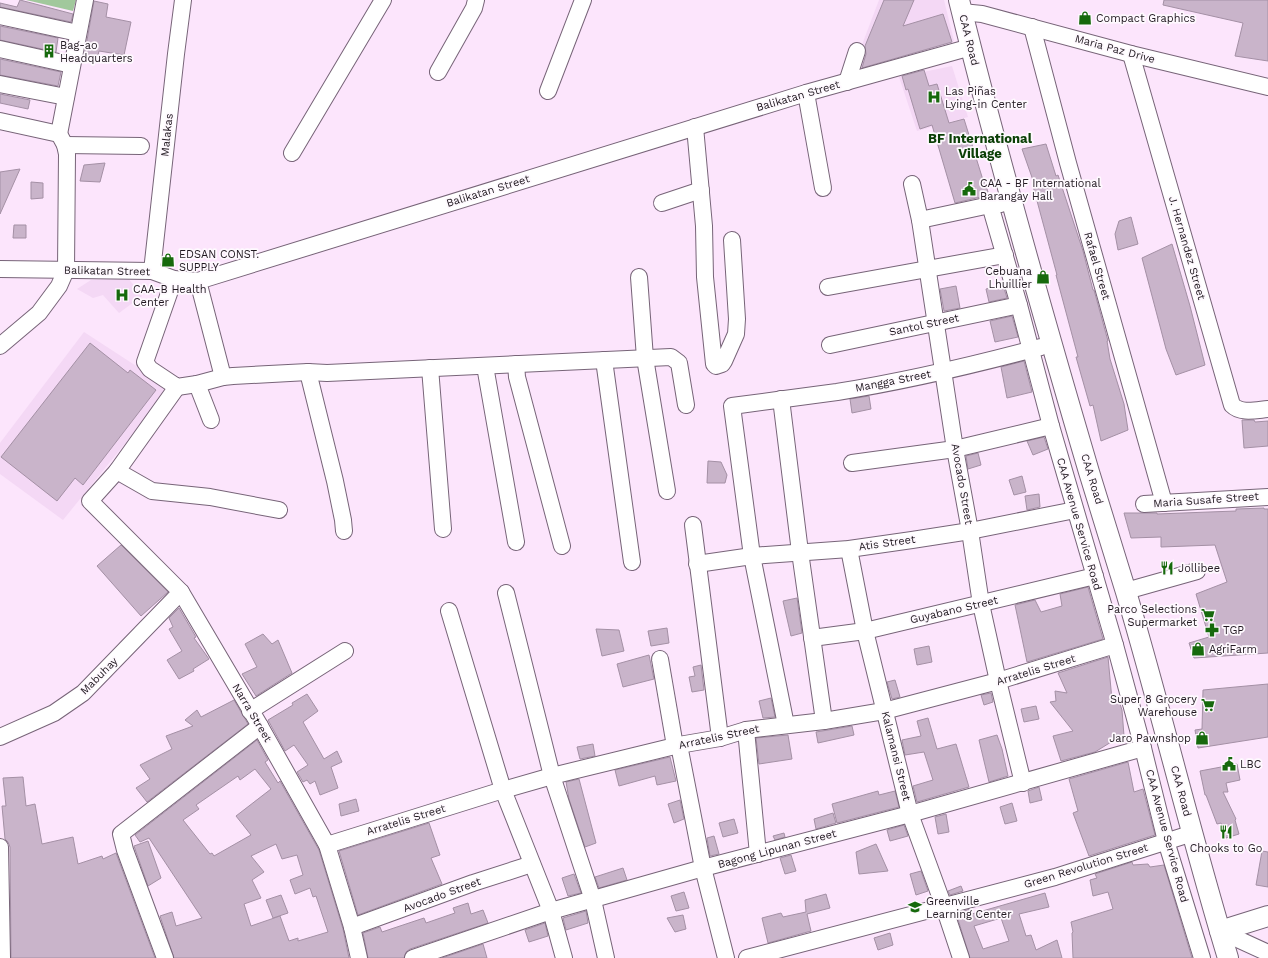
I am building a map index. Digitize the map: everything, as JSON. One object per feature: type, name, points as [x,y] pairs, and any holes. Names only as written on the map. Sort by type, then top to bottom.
[{"type":"main road","name":"CAA Road","points":[[961,6],[1052,344],[1126,591],[1228,958]]},
{"type":"main road","points":[[1220,932],[1268,916]]},
{"type":"street","points":[[0,346],[39,313],[59,286],[66,270],[67,154],[62,139],[66,97],[85,0]]},
{"type":"street","name":"Malakas","points":[[152,271],[183,0]]},
{"type":"street","points":[[292,154],[383,0]]},
{"type":"street","points":[[438,72],[474,8],[476,0]]},
{"type":"street","points":[[548,91],[583,0]]},
{"type":"street","name":"Maria Paz Drive","points":[[961,6],[982,14],[1131,54],[1268,87]]},
{"type":"street","points":[[0,16],[78,33]]},
{"type":"street","name":"Rafael Street","points":[[1032,27],[1068,163],[1164,503]]},
{"type":"street","name":"Balikatan Street","points":[[0,269],[152,271],[174,279],[198,281],[806,93],[971,47]]},
{"type":"street","points":[[0,49],[72,65]]},
{"type":"street","points":[[847,82],[857,51]]},
{"type":"street","name":"J. Hernandez Street","points":[[1131,54],[1232,405],[1236,409],[1242,411],[1268,409]]},
{"type":"street","points":[[0,84],[66,97]]},
{"type":"street","points":[[806,93],[823,188]]},
{"type":"street","points":[[0,121],[62,139],[141,146]]},
{"type":"street","points":[[695,128],[704,226],[705,277],[714,364],[716,366],[722,364],[724,361],[736,334],[737,320],[732,240]]},
{"type":"street","name":"Avocado Street","points":[[912,184],[920,220],[955,448],[981,604],[1023,783]]},
{"type":"street","points":[[662,202],[701,190]]},
{"type":"street","points":[[920,220],[990,204],[1013,203]]},
{"type":"street","name":"CAA Avenue Service Road","points":[[990,204],[1019,305],[1051,426],[1115,645],[1166,841],[1202,958]]},
{"type":"street","points":[[828,287],[1005,255]]},
{"type":"street","points":[[639,277],[645,358],[667,491]]},
{"type":"street","points":[[174,279],[145,362],[150,369],[177,387],[197,384],[223,377],[308,372],[327,373],[671,357],[679,363],[686,405]]},
{"type":"street","points":[[198,281],[223,377]]},
{"type":"street","name":"Santol Street","points":[[830,345],[1019,305]]},
{"type":"street","name":"Mangga Street","points":[[752,556],[732,406],[838,392],[943,372],[1052,344]]},
{"type":"street","points":[[604,360],[632,562]]},
{"type":"street","points":[[516,364],[517,377],[562,546]]},
{"type":"street","points":[[485,366],[516,542]]},
{"type":"street","points":[[430,368],[443,529]]},
{"type":"street","points":[[308,372],[335,481],[344,531]]},
{"type":"street","points":[[197,384],[211,420]]},
{"type":"street","points":[[177,387],[117,471],[152,491],[210,497],[279,510]]},
{"type":"street","points":[[781,399],[800,552],[824,721]]},
{"type":"street","points":[[852,463],[955,448],[1051,426]]},
{"type":"street","name":"Narra Street","points":[[117,471],[90,501],[181,592],[260,726],[327,845],[352,927],[359,958]]},
{"type":"street","name":"Maria Susafe Street","points":[[1144,504],[1268,497]]},
{"type":"street","name":"Atis Street","points":[[697,564],[752,556],[849,549],[970,531],[1075,510]]},
{"type":"street","points":[[693,525],[720,738]]},
{"type":"street","name":"Kalamansi Street","points":[[849,549],[864,631],[910,814],[961,958]]},
{"type":"street","points":[[752,556],[786,725]]},
{"type":"street","points":[[1126,591],[1197,571]]},
{"type":"street","name":"Guyabano Street","points":[[812,638],[864,631],[1095,576]]},
{"type":"street","name":"Mabuhay","points":[[0,737],[54,713],[83,693],[181,592]]},
{"type":"street","points":[[506,592],[552,776],[593,900],[606,958]]},
{"type":"street","points":[[449,611],[503,790],[551,911],[564,958]]},
{"type":"street","name":"Arratelis Street","points":[[327,845],[552,776],[677,745],[720,738],[746,730],[824,721],[884,710],[998,681],[1115,645]]},
{"type":"street","points":[[250,711],[345,651]]},
{"type":"street","points":[[660,659],[703,868],[726,958]]},
{"type":"street","points":[[165,958],[125,850],[121,834],[260,726]]},
{"type":"street","points":[[746,730],[758,854]]},
{"type":"street","name":"Bagong Lipunan Street","points":[[413,958],[551,911],[703,868],[1023,783],[1143,748]]},
{"type":"street","name":"Green Revolution Street","points":[[747,958],[1055,877],[1193,833]]},
{"type":"street","points":[[0,847],[2,958]]},
{"type":"street","name":"Avocado Street","points":[[352,927],[472,883],[532,864]]},
{"type":"street","points":[[1220,932],[1268,953]]},
{"type":"shaded area","points":[[879,0],[944,0],[954,41],[852,71]]},
{"type":"shaded area","name":"Las Piñas Lying-in Center","points":[[952,66],[968,117],[917,131],[899,77]]},
{"type":"shaded area","name":"CAA-B Health Center","points":[[128,278],[142,296],[119,313],[103,295],[93,298],[77,289],[91,280]]},
{"type":"shaded area","points":[[84,332],[170,388],[63,520],[0,474],[0,443]]},
{"type":"green space","points":[[26,0],[76,0],[73,11]]},
{"type":"building","points":[[20,0],[73,14],[71,22],[0,7],[0,3],[17,7]]},
{"type":"building","points":[[884,0],[914,0],[903,26],[943,14],[952,42],[862,68],[866,54],[865,46]]},
{"type":"building","points":[[1164,0],[1268,0],[1268,61],[1235,56],[1243,23],[1163,5]]},
{"type":"building","points":[[94,1],[108,4],[106,17],[131,22],[124,55],[99,51],[97,60],[84,57]]},
{"type":"building","points":[[0,26],[58,38],[56,52],[0,40]]},
{"type":"building","points":[[0,59],[61,72],[58,86],[0,75]]},
{"type":"building","points":[[924,70],[929,86],[937,84],[949,123],[964,119],[988,192],[983,194],[985,196],[955,203],[932,125],[920,129],[908,89],[906,90],[902,76]]},
{"type":"building","points":[[0,94],[30,100],[28,109],[0,103]]},
{"type":"building","points":[[1046,144],[1056,176],[1058,175],[1083,251],[1108,341],[1110,359],[1124,404],[1128,430],[1101,441],[1093,405],[1090,406],[1076,357],[1078,357],[1033,186],[1035,186],[1022,149]]},
{"type":"building","points":[[105,163],[100,182],[80,181],[84,165]]},
{"type":"building","points":[[20,169],[0,214],[0,172]]},
{"type":"building","points":[[31,182],[43,183],[43,198],[31,199]]},
{"type":"building","points":[[1131,217],[1138,244],[1118,250],[1115,234],[1119,221]]},
{"type":"building","points":[[14,225],[26,225],[26,238],[13,238]]},
{"type":"building","points":[[1172,244],[1205,365],[1176,375],[1166,349],[1142,258]]},
{"type":"building","points":[[1003,285],[1007,298],[989,302],[986,289]]},
{"type":"building","points":[[956,286],[960,308],[944,311],[940,289]]},
{"type":"building","points":[[1012,316],[1018,337],[995,342],[990,321]]},
{"type":"building","points":[[90,343],[128,373],[130,370],[156,390],[83,485],[75,478],[57,501],[1,457]]},
{"type":"building","points":[[1024,361],[1032,392],[1007,398],[1001,367]]},
{"type":"building","points":[[869,396],[871,409],[852,413],[850,399]]},
{"type":"building","points":[[1242,420],[1254,420],[1255,422],[1268,421],[1268,446],[1244,448]]},
{"type":"building","points":[[1044,437],[1048,449],[1033,455],[1027,441]]},
{"type":"building","points":[[978,453],[981,465],[968,469],[966,456]]},
{"type":"building","points":[[708,461],[721,462],[727,475],[725,483],[707,483]]},
{"type":"building","points":[[1022,476],[1026,492],[1014,495],[1009,480]]},
{"type":"building","points":[[1039,494],[1040,507],[1027,510],[1025,496]]},
{"type":"building","points":[[1236,509],[1268,509],[1268,653],[1194,658],[1189,643],[1209,637],[1196,594],[1227,582],[1215,545],[1161,547],[1161,537],[1131,538],[1124,513],[1157,514],[1236,511]]},
{"type":"building","points":[[121,545],[168,592],[141,616],[97,566]]},
{"type":"building","points":[[1088,587],[1103,639],[1027,662],[1015,605],[1035,600],[1041,612],[1062,606],[1060,594]]},
{"type":"building","points":[[797,598],[802,633],[791,636],[783,601]]},
{"type":"building","points":[[179,608],[196,637],[194,638],[209,659],[193,669],[194,671],[179,679],[167,660],[182,651],[169,629],[173,627],[169,618]]},
{"type":"building","points":[[667,628],[669,643],[651,646],[648,631]]},
{"type":"building","points":[[596,629],[619,630],[624,651],[602,656]]},
{"type":"building","points":[[263,634],[272,644],[278,640],[292,673],[256,696],[242,674],[257,667],[245,644]]},
{"type":"building","points":[[929,646],[932,662],[917,665],[914,649]]},
{"type":"building","points":[[649,655],[654,679],[623,687],[617,664]]},
{"type":"building","points":[[1108,657],[1112,700],[1118,698],[1122,710],[1124,736],[1116,739],[1095,752],[1061,761],[1053,736],[1073,731],[1050,702],[1056,701],[1055,691],[1067,693],[1058,673]]},
{"type":"building","points":[[701,665],[704,690],[692,692],[689,677],[695,676],[693,667]]},
{"type":"building","points":[[895,680],[900,697],[892,699],[887,682]]},
{"type":"building","points":[[1268,684],[1268,737],[1198,748],[1195,730],[1202,729],[1203,690]]},
{"type":"building","points":[[991,693],[993,702],[984,705],[981,695]]},
{"type":"building","points":[[307,694],[318,711],[303,722],[324,759],[337,751],[342,762],[331,767],[338,788],[320,795],[315,781],[310,784],[307,780],[303,782],[297,772],[308,765],[294,745],[285,751],[268,720],[293,705],[292,703]]},
{"type":"building","points":[[771,698],[775,717],[763,718],[759,701]]},
{"type":"building","points":[[234,700],[248,724],[147,802],[136,788],[150,779],[140,765],[172,749],[166,736],[193,726],[185,720],[197,710],[201,717]]},
{"type":"building","points":[[1036,706],[1039,719],[1024,722],[1021,709]]},
{"type":"building","points":[[928,718],[937,749],[956,744],[969,787],[917,802],[913,786],[933,780],[924,752],[905,755],[902,740],[921,736],[917,721]]},
{"type":"building","points":[[852,726],[854,735],[818,743],[816,732]]},
{"type":"building","points":[[788,735],[792,759],[759,764],[756,738]]},
{"type":"building","points":[[997,735],[1002,749],[1008,776],[989,782],[979,740]]},
{"type":"building","points":[[257,740],[268,760],[265,762],[278,783],[280,781],[319,850],[343,929],[349,958],[174,958],[160,916],[172,912],[176,926],[202,918],[149,838],[140,842],[135,835]],"holes":[[[255,769],[271,789],[236,816],[251,835],[214,856],[212,853],[210,854],[183,820],[199,809],[196,805],[238,776],[240,780]],[[276,844],[282,859],[297,855],[303,875],[290,880],[295,894],[310,888],[313,897],[316,896],[328,932],[298,941],[298,938],[289,941],[280,916],[251,926],[244,904],[261,898],[252,880],[264,872],[251,856]]]},
{"type":"building","points":[[593,744],[595,756],[580,759],[577,747]]},
{"type":"building","points":[[670,757],[676,781],[657,785],[655,776],[619,786],[615,770]]},
{"type":"building","points":[[1128,762],[1134,792],[1143,789],[1155,835],[1089,856],[1073,813],[1078,811],[1069,779]]},
{"type":"building","points":[[1237,764],[1240,780],[1226,783],[1228,792],[1223,792],[1236,819],[1239,834],[1226,838],[1221,823],[1217,824],[1205,795],[1200,771]]},
{"type":"building","points":[[23,777],[26,806],[35,804],[42,844],[73,837],[78,864],[102,856],[103,859],[116,853],[155,958],[11,958],[10,847],[5,839],[2,806],[6,806],[3,778]]},
{"type":"building","points":[[579,779],[596,843],[585,847],[569,799],[566,782]]},
{"type":"building","points":[[1039,787],[1042,800],[1030,803],[1028,791]]},
{"type":"building","points":[[878,791],[879,795],[895,791],[899,807],[837,823],[832,804]]},
{"type":"building","points":[[356,799],[359,811],[341,816],[339,804]]},
{"type":"building","points":[[680,800],[684,819],[674,823],[668,804]]},
{"type":"building","points":[[1012,803],[1017,821],[1005,824],[1000,807]]},
{"type":"building","points":[[833,813],[836,823],[816,829],[814,819]]},
{"type":"building","points":[[946,814],[949,832],[938,834],[935,817]]},
{"type":"building","points":[[734,819],[738,833],[723,837],[719,823]]},
{"type":"building","points":[[429,823],[440,855],[431,858],[442,884],[358,915],[339,851]]},
{"type":"building","points":[[904,825],[908,836],[890,841],[887,830]]},
{"type":"building","points":[[784,833],[785,837],[775,840],[773,836]]},
{"type":"building","points":[[714,836],[719,854],[710,856],[707,838]]},
{"type":"building","points":[[148,841],[161,878],[148,886],[134,846]]},
{"type":"building","points":[[876,844],[888,871],[859,874],[856,852]]},
{"type":"building","points":[[1262,851],[1268,852],[1268,887],[1256,885]]},
{"type":"building","points":[[791,855],[796,871],[785,874],[780,858]]},
{"type":"building","points":[[1132,862],[1133,865],[1148,864],[1150,867],[1164,865],[1192,958],[1073,958],[1073,932],[1071,922],[1113,909],[1108,892],[1093,896],[1090,880],[1097,878],[1095,874]]},
{"type":"building","points":[[623,868],[627,880],[599,888],[595,877]]},
{"type":"building","points":[[921,871],[928,891],[916,895],[910,874]]},
{"type":"building","points":[[574,874],[581,893],[568,896],[562,878]]},
{"type":"building","points":[[961,886],[963,891],[950,895],[948,891]]},
{"type":"building","points":[[684,892],[689,908],[676,911],[671,896]]},
{"type":"building","points":[[1045,893],[1049,907],[1019,914],[1026,936],[1031,935],[1036,950],[1057,940],[1062,958],[970,958],[956,913],[970,909],[972,914]],"holes":[[[1001,918],[1009,941],[983,949],[974,926]]]},
{"type":"building","points":[[826,894],[830,908],[807,914],[811,931],[768,943],[762,918],[781,913],[783,917],[806,912],[805,900]]},
{"type":"building","points":[[281,895],[288,913],[273,918],[266,900]]},
{"type":"building","points":[[468,903],[471,914],[483,910],[488,923],[410,949],[406,952],[404,958],[368,958],[363,933],[380,927],[382,932],[424,918],[426,923],[455,913],[453,908]]},
{"type":"building","points":[[586,911],[588,923],[566,930],[563,918]]},
{"type":"building","points":[[683,915],[686,929],[675,932],[667,918]]},
{"type":"building","points":[[545,923],[548,936],[529,942],[525,930]]},
{"type":"building","points":[[890,933],[893,945],[878,950],[874,938]]},
{"type":"building","points":[[483,944],[487,958],[442,958]]},
{"type":"place","name":"Compact Graphics","points":[[1085,18]]},
{"type":"place","name":"Bag-ao Headquarters","points":[[49,51]]},
{"type":"place","name":"Las Piñas Lying-in Center","points":[[934,97]]},
{"type":"place","name":"CAA - BF International Barangay Hall","points":[[969,189]]},
{"type":"place","name":"EDSAN CONST. SUPPLY","points":[[168,260]]},
{"type":"place","name":"Cebuana Lhuillier","points":[[1043,277]]},
{"type":"place","name":"CAA-B Health Center","points":[[122,295]]},
{"type":"place","name":"Jollibee","points":[[1167,568]]},
{"type":"place","name":"Parco Selections Supermarket","points":[[1208,615]]},
{"type":"place","name":"TGP","points":[[1212,630]]},
{"type":"place","name":"AgriFarm","points":[[1198,649]]},
{"type":"place","name":"Super 8 Grocery Warehouse","points":[[1208,705]]},
{"type":"place","name":"Jaro Pawnshop","points":[[1202,738]]},
{"type":"place","name":"LBC","points":[[1229,764]]},
{"type":"place","name":"Chooks to Go","points":[[1226,832]]},
{"type":"place","name":"Greenville Learning Center","points":[[915,907]]},
{"type":"district","name":"BF International Village","points":[[980,146]]}]
